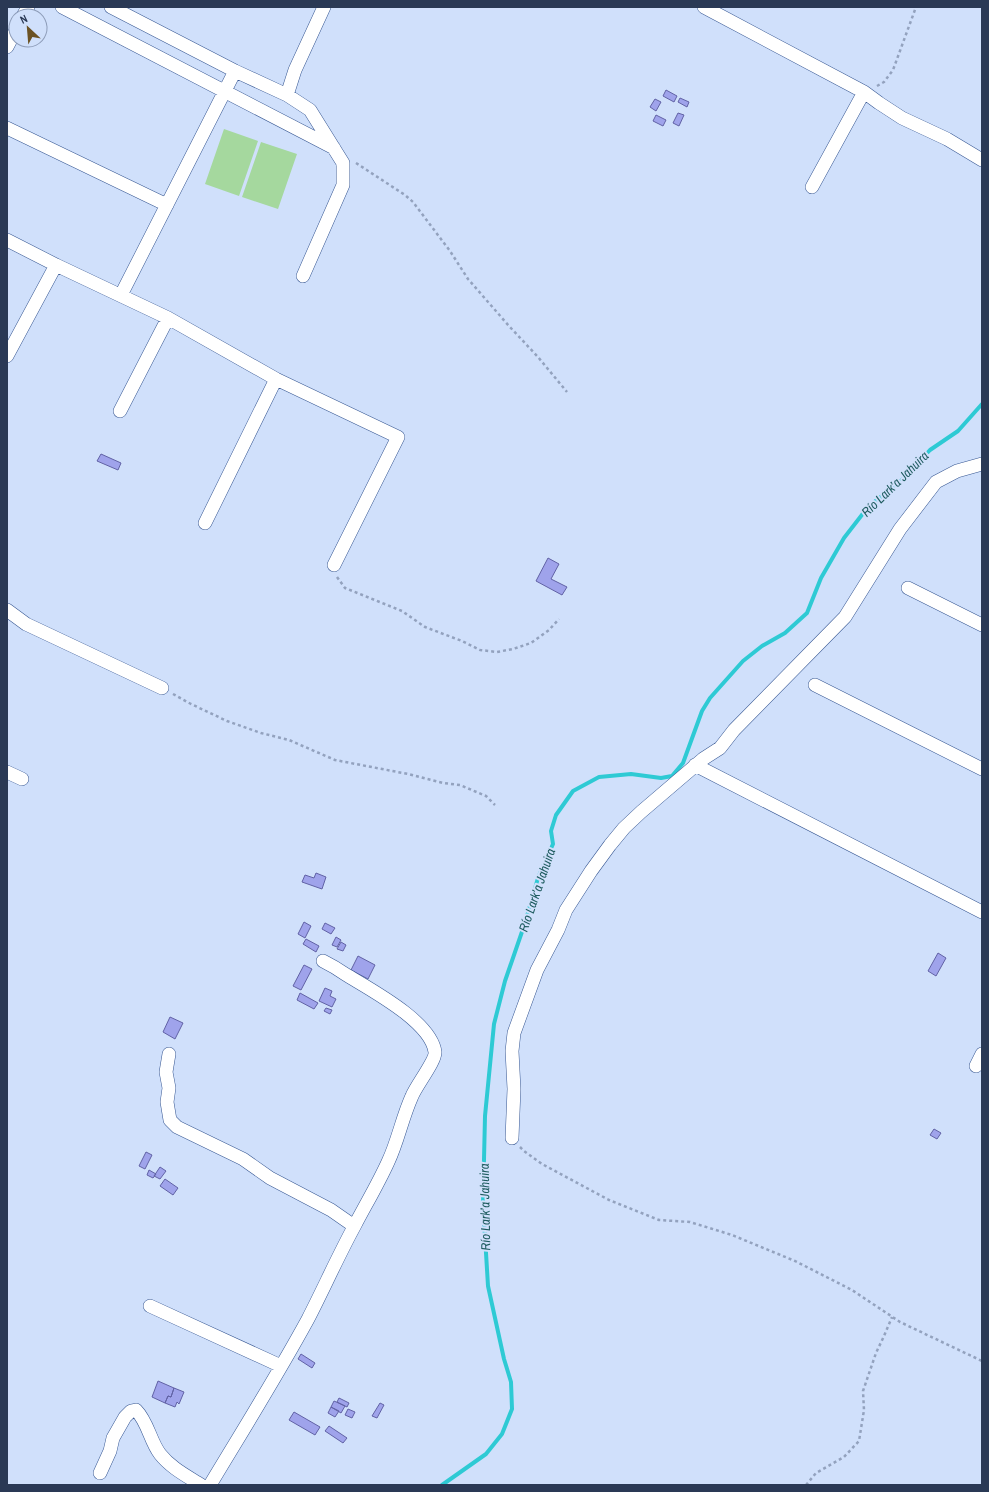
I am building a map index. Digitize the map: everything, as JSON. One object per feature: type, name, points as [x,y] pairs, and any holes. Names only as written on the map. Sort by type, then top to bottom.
[{"type":"street","points":[[62,7],[336,149]]},
{"type":"street","points":[[111,7],[235,71],[287,95],[310,110],[336,149],[343,163],[343,185],[303,276]]},
{"type":"street","points":[[287,95],[295,70],[324,7]]},
{"type":"street","points":[[704,7],[864,92],[879,104],[902,118],[947,139],[982,160]]},
{"type":"street","points":[[121,295],[235,71]]},
{"type":"street","points":[[812,187],[864,92]]},
{"type":"street","points":[[7,128],[167,205]]},
{"type":"street","points":[[7,240],[168,318],[276,379],[398,437],[334,566]]},
{"type":"street","points":[[7,356],[56,265]]},
{"type":"street","points":[[120,411],[168,318]]},
{"type":"street","points":[[205,524],[276,379]]},
{"type":"street","points":[[512,1138],[514,1090],[512,1051],[514,1033],[537,970],[558,930],[566,910],[591,871],[624,828],[695,765],[720,748],[734,730],[845,617],[900,529],[936,482],[957,471],[982,464]]},
{"type":"street","points":[[908,588],[982,625]]},
{"type":"street","points":[[7,610],[26,624],[162,688]]},
{"type":"street","points":[[815,685],[982,769]]},
{"type":"street","points":[[695,765],[982,912]]},
{"type":"street","points":[[7,772],[22,779]]},
{"type":"street","points":[[210,1485],[308,1318],[388,1162],[399,1134],[406,1109],[415,1090],[435,1059],[436,1052],[432,1043],[412,1018],[334,966],[323,961]]},
{"type":"street","points":[[170,1054],[166,1072],[169,1088],[167,1102],[170,1120],[177,1127],[243,1159],[270,1178],[331,1210],[354,1226]]},
{"type":"street","points":[[976,1066],[982,1054]]},
{"type":"street","points":[[150,1306],[281,1366]]},
{"type":"street","points":[[100,1473],[110,1451],[113,1438],[125,1417],[131,1411],[136,1410],[142,1416],[160,1454],[174,1467],[200,1485]]},
{"type":"path","points":[[864,92],[884,82],[893,70],[916,7]]},
{"type":"path","points":[[336,149],[405,195],[413,202],[450,251],[468,279],[568,392]]},
{"type":"path","points":[[334,566],[337,576],[345,588],[402,611],[425,627],[462,641],[480,650],[497,652],[531,643],[559,619]]},
{"type":"path","points":[[162,688],[190,704],[228,721],[261,733],[289,740],[335,760],[408,774],[443,783],[460,785],[486,796],[495,805]]},
{"type":"path","points":[[512,1138],[524,1151],[542,1164],[609,1200],[659,1220],[690,1222],[732,1235],[795,1261],[852,1290],[900,1322],[982,1362]]},
{"type":"path","points":[[806,1485],[816,1473],[844,1457],[859,1441],[864,1410],[863,1391],[876,1353],[892,1317]]},
{"type":"green space","points":[[224,129],[258,141],[239,196],[205,184]]},
{"type":"green space","points":[[261,142],[297,154],[278,209],[242,197]]},
{"type":"building","points":[[666,90],[677,96],[674,102],[663,96]]},
{"type":"building","points":[[680,98],[689,102],[687,107],[678,102]]},
{"type":"building","points":[[655,99],[661,102],[656,111],[650,107]]},
{"type":"building","points":[[678,113],[684,115],[679,126],[673,123]]},
{"type":"building","points":[[656,115],[666,120],[663,126],[653,121]]},
{"type":"building","points":[[101,454],[121,463],[118,470],[97,461]]},
{"type":"building","points":[[548,558],[559,564],[551,579],[567,587],[562,595],[536,581]]},
{"type":"building","points":[[316,873],[326,877],[322,889],[302,882],[305,875],[314,878]]},
{"type":"building","points":[[304,922],[311,926],[305,938],[298,934]]},
{"type":"building","points":[[325,923],[335,928],[331,934],[322,929]]},
{"type":"building","points":[[336,937],[341,940],[337,947],[332,945]]},
{"type":"building","points":[[306,939],[319,946],[316,952],[303,944]]},
{"type":"building","points":[[341,942],[346,945],[343,951],[337,949]]},
{"type":"building","points":[[938,953],[946,958],[936,976],[928,971]]},
{"type":"building","points":[[358,956],[375,965],[368,979],[351,970]]},
{"type":"building","points":[[304,965],[312,969],[301,990],[293,986]]},
{"type":"building","points":[[325,988],[332,991],[330,996],[336,999],[332,1007],[319,1001]]},
{"type":"building","points":[[300,993],[318,1003],[314,1009],[297,1000]]},
{"type":"building","points":[[326,1008],[332,1010],[330,1014],[324,1011]]},
{"type":"building","points":[[170,1017],[183,1023],[175,1039],[163,1032]]},
{"type":"building","points":[[934,1129],[941,1133],[937,1139],[930,1135]]},
{"type":"building","points":[[146,1152],[152,1155],[145,1169],[139,1166]]},
{"type":"building","points":[[160,1167],[166,1171],[160,1179],[154,1176]]},
{"type":"building","points":[[149,1170],[156,1174],[153,1178],[147,1175]]},
{"type":"building","points":[[165,1179],[178,1188],[173,1195],[160,1186]]},
{"type":"building","points":[[301,1354],[315,1363],[312,1368],[298,1359]]},
{"type":"building","points":[[158,1381],[174,1388],[171,1397],[168,1396],[165,1403],[152,1397]]},
{"type":"building","points":[[174,1388],[184,1392],[179,1404],[177,1402],[175,1407],[165,1403],[168,1396],[171,1397]]},
{"type":"building","points":[[339,1398],[349,1403],[347,1407],[337,1402]]},
{"type":"building","points":[[334,1401],[345,1406],[341,1413],[331,1407]]},
{"type":"building","points":[[380,1403],[384,1405],[377,1418],[372,1416]]},
{"type":"building","points":[[331,1407],[339,1411],[335,1417],[328,1413]]},
{"type":"building","points":[[348,1409],[355,1412],[352,1418],[345,1415]]},
{"type":"building","points":[[294,1412],[320,1427],[315,1435],[289,1420]]},
{"type":"building","points":[[329,1426],[347,1438],[343,1443],[325,1431]]},
{"type":"waterway","name":"Río Lark’a Jahuira","points":[[442,1485],[486,1454],[502,1434],[512,1409],[511,1382],[504,1359],[488,1286],[483,1203],[485,1116],[494,1024],[505,981],[525,923],[538,878],[553,844],[551,831],[556,815],[573,791],[599,777],[631,774],[661,778],[672,776],[683,763],[702,711],[710,698],[743,661],[762,646],[785,633],[807,613],[821,578],[844,538],[868,507],[903,479],[930,450],[958,431],[982,404]]}]
